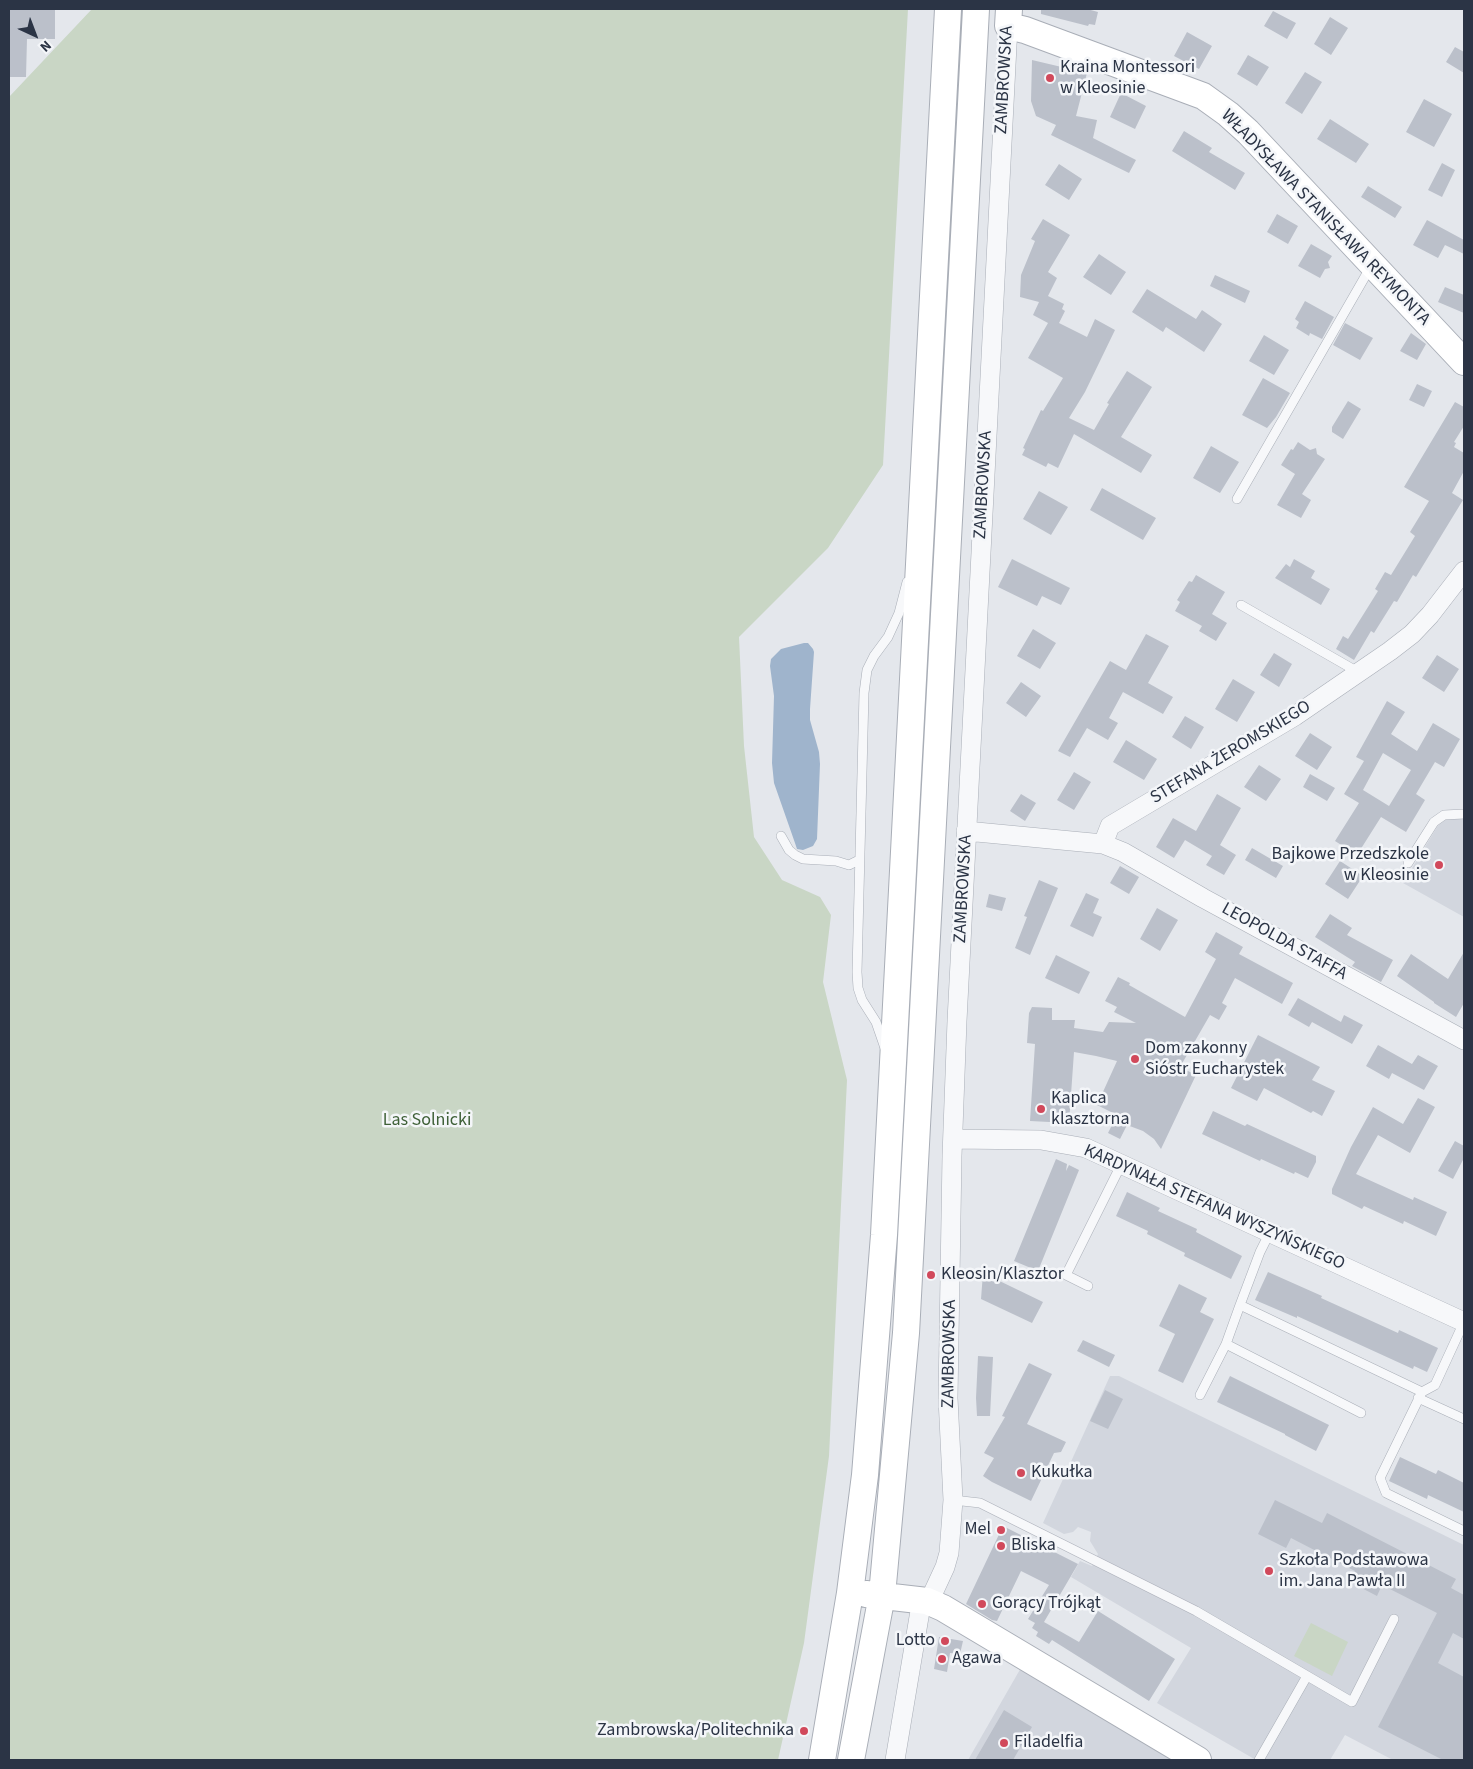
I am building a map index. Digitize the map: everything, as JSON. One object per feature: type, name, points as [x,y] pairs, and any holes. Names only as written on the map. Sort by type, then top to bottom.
[{"type":"main road","points":[[822,1760],[850,1593],[865,1474],[883,1245],[948,9]]},
{"type":"main road","name":"ZAMBROWSKA","points":[[851,1760],[882,1594],[906,1333],[976,9]]},
{"type":"main road","name":"WŁADYSŁAWA STANISŁAWA REYMONTA","points":[[1008,18],[1025,30],[1203,96],[1228,114],[1248,132],[1464,362]]},
{"type":"main road","points":[[850,1593],[882,1594],[927,1601],[943,1608],[1198,1760]]},
{"type":"street","name":"ZAMBROWSKA","points":[[895,1760],[920,1611],[942,1576],[949,1552],[953,1500],[948,1398],[957,1021],[1008,18]]},
{"type":"street","name":"STEFANA ŻEROMSKIEGO","points":[[1102,844],[1110,826],[1295,716],[1412,634],[1430,615],[1464,571]]},
{"type":"street","points":[[966,831],[1102,844]]},
{"type":"street","name":"LEOPOLDA STAFFA","points":[[1102,844],[1123,852],[1464,1040]]},
{"type":"street","name":"KARDYNAŁA STEFANA WYSZYŃSKIEGO","points":[[953,1139],[1041,1140],[1086,1148],[1464,1322]]},
{"type":"lane","points":[[1237,500],[1372,264]]},
{"type":"lane","points":[[893,1071],[876,1022],[862,1000],[858,988],[859,860],[864,693],[867,670],[874,656],[888,637],[899,613],[920,539]]},
{"type":"lane","points":[[1241,605],[1358,673]]},
{"type":"lane","points":[[1408,863],[1434,822],[1444,815],[1464,814]]},
{"type":"lane","points":[[782,836],[789,850],[803,859],[836,861],[849,865],[859,860]]},
{"type":"lane","points":[[1088,1286],[1066,1275],[1121,1165]]},
{"type":"lane","points":[[1200,1395],[1226,1344],[1260,1252],[1270,1232]]},
{"type":"lane","points":[[1240,1305],[1464,1419]]},
{"type":"lane","points":[[1464,1322],[1435,1385],[1420,1395],[1380,1478],[1386,1492],[1464,1531]]},
{"type":"lane","points":[[1226,1344],[1361,1412]]},
{"type":"lane","points":[[953,1500],[980,1503],[1196,1612],[1352,1702],[1394,1619]]},
{"type":"lane","points":[[1259,1760],[1307,1676]]},
{"type":"shaded area","name":"Bajkowe Przedszkole w Kleosinie","points":[[1442,819],[1464,819],[1464,917],[1403,883]]},
{"type":"shaded area","name":"Szkoła Podstawowa im. Jana Pawła II","points":[[1110,1376],[1119,1376],[1464,1545],[1464,1760],[1393,1760],[1345,1735],[1330,1760],[1256,1760],[1157,1703],[1191,1648],[1071,1577],[1080,1561],[1092,1566],[1098,1554],[1090,1541],[1091,1532],[1078,1527],[1073,1532],[1064,1534],[1043,1523]]},
{"type":"shaded area","points":[[1022,1666],[1180,1760],[968,1760]]},
{"type":"green space","name":"Las Solnicki","points":[[92,9],[908,9],[883,465],[828,548],[739,637],[744,746],[754,837],[782,880],[820,897],[831,915],[823,982],[847,1080],[829,1456],[804,1643],[778,1760],[9,1760],[9,97]]},
{"type":"green space","points":[[1311,1623],[1348,1642],[1332,1676],[1294,1656]]},
{"type":"water","points":[[808,643],[814,652],[810,720],[819,752],[820,764],[817,839],[813,846],[803,850],[797,849],[774,783],[772,763],[774,696],[770,666],[771,659],[781,649]]},
{"type":"building","points":[[9,9],[55,9],[55,39],[27,39],[26,77],[9,77]]},
{"type":"building","points":[[1041,9],[1087,9],[1098,12],[1095,25],[1089,24],[1088,26],[1041,14]]},
{"type":"building","points":[[1273,11],[1296,23],[1287,39],[1264,26]]},
{"type":"building","points":[[1330,17],[1348,28],[1331,55],[1314,44]]},
{"type":"building","points":[[1187,32],[1212,46],[1199,69],[1174,56]]},
{"type":"building","points":[[1455,47],[1464,52],[1464,73],[1446,62]]},
{"type":"building","points":[[1248,55],[1269,67],[1257,86],[1237,74]]},
{"type":"building","points":[[1032,60],[1087,73],[1076,116],[1097,120],[1093,138],[1136,160],[1129,173],[1051,135],[1056,125],[1036,116],[1031,101]]},
{"type":"building","points":[[1305,72],[1322,82],[1302,114],[1285,103]]},
{"type":"building","points":[[1121,93],[1146,106],[1135,129],[1110,117]]},
{"type":"building","points":[[1424,99],[1452,114],[1434,147],[1406,132]]},
{"type":"building","points":[[1330,119],[1369,144],[1356,163],[1317,139]]},
{"type":"building","points":[[1184,131],[1212,148],[1209,152],[1245,173],[1235,190],[1172,151]]},
{"type":"building","points":[[1442,163],[1455,170],[1442,197],[1428,190]]},
{"type":"building","points":[[1059,164],[1082,179],[1069,200],[1045,185]]},
{"type":"building","points":[[1368,186],[1402,207],[1395,218],[1361,197]]},
{"type":"building","points":[[1277,214],[1298,226],[1288,244],[1267,232]]},
{"type":"building","points":[[1043,219],[1070,235],[1048,272],[1057,278],[1048,296],[1064,304],[1062,309],[1065,311],[1059,323],[1087,337],[1095,319],[1115,330],[1085,392],[1069,418],[1094,430],[1109,404],[1107,403],[1127,371],[1152,387],[1121,437],[1152,455],[1141,473],[1074,434],[1058,468],[1048,463],[1046,467],[1022,455],[1025,449],[1023,448],[1041,410],[1043,411],[1063,378],[1028,358],[1048,323],[1033,315],[1039,302],[1020,297],[1021,275],[1035,241],[1031,239]]},
{"type":"building","points":[[1427,220],[1464,240],[1464,254],[1445,245],[1438,258],[1413,245]]},
{"type":"building","points":[[1311,244],[1332,256],[1328,262],[1330,268],[1325,269],[1320,278],[1298,266]]},
{"type":"building","points":[[1099,254],[1126,272],[1111,295],[1083,277]]},
{"type":"building","points":[[1215,275],[1250,291],[1245,303],[1210,286]]},
{"type":"building","points":[[1445,287],[1464,295],[1464,313],[1438,302]]},
{"type":"building","points":[[1147,289],[1196,319],[1202,310],[1222,324],[1204,352],[1166,327],[1163,332],[1132,312]]},
{"type":"building","points":[[1305,301],[1334,317],[1322,339],[1310,333],[1309,336],[1296,328],[1299,322],[1295,319]]},
{"type":"building","points":[[1345,323],[1373,338],[1360,360],[1333,345]]},
{"type":"building","points":[[1411,333],[1426,344],[1417,360],[1400,351]]},
{"type":"building","points":[[1264,335],[1289,350],[1274,375],[1249,361]]},
{"type":"building","points":[[1263,378],[1290,393],[1267,428],[1242,415]]},
{"type":"building","points":[[1417,384],[1432,391],[1424,407],[1409,400]]},
{"type":"building","points":[[1348,401],[1361,409],[1343,439],[1332,432],[1332,427]]},
{"type":"building","points":[[1455,402],[1464,407],[1464,426],[1454,442],[1456,443],[1454,447],[1464,453],[1464,471],[1452,493],[1463,500],[1416,577],[1413,575],[1397,602],[1394,601],[1374,633],[1371,631],[1354,660],[1336,649],[1343,636],[1348,639],[1378,591],[1375,589],[1385,572],[1391,575],[1415,536],[1410,532],[1429,501],[1404,487]]},
{"type":"building","points":[[1298,442],[1310,450],[1316,448],[1317,454],[1325,459],[1302,494],[1311,500],[1301,518],[1277,505],[1295,474],[1281,465]]},
{"type":"building","points":[[1211,446],[1239,462],[1220,493],[1193,478]]},
{"type":"building","points":[[1102,488],[1156,518],[1143,540],[1090,510]]},
{"type":"building","points":[[1039,491],[1068,507],[1051,535],[1023,519]]},
{"type":"building","points":[[1012,559],[1070,588],[1061,605],[1042,596],[1037,606],[998,587]]},
{"type":"building","points":[[1294,559],[1315,571],[1311,578],[1330,589],[1321,605],[1275,578],[1286,564],[1290,567]]},
{"type":"building","points":[[1196,575],[1225,592],[1212,614],[1227,623],[1216,641],[1199,631],[1202,626],[1175,611],[1180,602],[1177,600],[1189,581],[1192,582]]},
{"type":"building","points":[[1033,629],[1056,643],[1040,669],[1017,656]]},
{"type":"building","points":[[1146,634],[1169,646],[1148,683],[1173,697],[1163,714],[1123,692],[1109,718],[1118,723],[1108,740],[1087,728],[1070,757],[1058,751],[1110,661],[1126,670]]},
{"type":"building","points":[[1274,653],[1292,664],[1279,687],[1260,675]]},
{"type":"building","points":[[1437,655],[1459,669],[1444,692],[1422,678]]},
{"type":"building","points":[[1233,679],[1255,692],[1237,722],[1215,709]]},
{"type":"building","points":[[1021,682],[1041,696],[1026,717],[1006,703]]},
{"type":"building","points":[[1387,701],[1405,712],[1391,734],[1417,751],[1433,723],[1460,739],[1444,767],[1435,762],[1416,794],[1425,800],[1406,832],[1381,817],[1357,855],[1335,841],[1359,803],[1344,794],[1364,761],[1356,757]],"holes":[[[1383,753],[1411,770],[1389,806],[1363,790]]]},
{"type":"building","points":[[1185,716],[1204,727],[1191,749],[1172,737]]},
{"type":"building","points":[[1310,733],[1332,747],[1317,770],[1295,756]]},
{"type":"building","points":[[1126,740],[1157,759],[1144,780],[1113,762]]},
{"type":"building","points":[[1259,765],[1281,779],[1266,801],[1244,787]]},
{"type":"building","points":[[1074,772],[1091,782],[1074,810],[1057,800]]},
{"type":"building","points":[[1310,774],[1335,788],[1327,801],[1303,787]]},
{"type":"building","points":[[1021,794],[1036,803],[1025,821],[1010,811]]},
{"type":"building","points":[[1217,794],[1241,808],[1220,845],[1236,855],[1224,875],[1206,865],[1212,856],[1185,840],[1174,858],[1156,847],[1173,818],[1196,831]]},
{"type":"building","points":[[1252,848],[1283,866],[1276,878],[1245,860]]},
{"type":"building","points":[[1340,861],[1363,876],[1348,899],[1325,884]]},
{"type":"building","points":[[1120,866],[1139,877],[1129,894],[1110,883]]},
{"type":"building","points":[[1039,880],[1058,888],[1030,955],[1015,948],[1027,917],[1024,916]]},
{"type":"building","points":[[1086,893],[1099,899],[1093,913],[1102,917],[1093,937],[1070,926]]},
{"type":"building","points":[[989,894],[1006,898],[1002,911],[986,907]]},
{"type":"building","points":[[1157,908],[1178,920],[1160,951],[1140,939]]},
{"type":"building","points":[[1330,914],[1352,928],[1347,935],[1393,960],[1381,982],[1352,966],[1355,962],[1315,937]]},
{"type":"building","points":[[1216,932],[1243,947],[1239,954],[1293,983],[1282,1004],[1235,978],[1222,1003],[1227,1006],[1219,1020],[1210,1015],[1180,1067],[1196,1075],[1161,1149],[1154,1139],[1143,1131],[1127,1125],[1120,1139],[1108,1133],[1117,1115],[1097,1105],[1117,1061],[1096,1056],[1074,1052],[1069,1123],[1030,1121],[1035,1044],[1027,1043],[1029,1013],[1032,1007],[1052,1008],[1052,1020],[1075,1020],[1074,1028],[1103,1032],[1109,1022],[1136,1023],[1114,1012],[1117,1007],[1105,1001],[1118,977],[1185,1017],[1216,959],[1205,952]]},
{"type":"building","points":[[1464,952],[1464,1003],[1456,1017],[1397,976],[1411,954],[1448,979]]},
{"type":"building","points":[[1056,955],[1090,972],[1079,994],[1045,978]]},
{"type":"building","points":[[1298,998],[1341,1022],[1344,1015],[1363,1025],[1352,1044],[1312,1022],[1309,1027],[1288,1015]]},
{"type":"building","points":[[1258,1035],[1320,1067],[1312,1080],[1335,1091],[1322,1116],[1313,1111],[1311,1113],[1264,1088],[1257,1101],[1231,1088]]},
{"type":"building","points":[[1378,1045],[1412,1064],[1418,1055],[1438,1066],[1424,1090],[1392,1073],[1389,1079],[1366,1066]]},
{"type":"building","points":[[1418,1098],[1435,1107],[1410,1153],[1378,1135],[1356,1174],[1413,1200],[1414,1197],[1447,1212],[1436,1236],[1404,1221],[1403,1224],[1364,1206],[1362,1209],[1332,1194],[1332,1189],[1351,1147],[1373,1107],[1403,1124]]},
{"type":"building","points":[[1213,1111],[1245,1126],[1247,1124],[1316,1156],[1316,1162],[1308,1178],[1295,1172],[1294,1174],[1261,1159],[1260,1161],[1202,1134]]},
{"type":"building","points":[[1455,1141],[1464,1146],[1464,1158],[1453,1179],[1438,1171]]},
{"type":"building","points":[[1056,1159],[1067,1164],[1066,1171],[1069,1165],[1079,1170],[1038,1271],[1014,1261]]},
{"type":"building","points":[[1127,1192],[1160,1208],[1158,1211],[1197,1229],[1196,1232],[1242,1256],[1231,1279],[1184,1256],[1185,1253],[1147,1234],[1148,1231],[1116,1216]]},
{"type":"building","points":[[1268,1272],[1398,1333],[1399,1330],[1438,1348],[1427,1372],[1414,1366],[1413,1369],[1297,1316],[1297,1318],[1255,1300]]},
{"type":"building","points":[[983,1273],[1043,1302],[1032,1323],[981,1299]]},
{"type":"building","points":[[1179,1284],[1207,1298],[1200,1312],[1214,1319],[1183,1383],[1158,1371],[1175,1334],[1159,1326]]},
{"type":"building","points":[[1083,1340],[1115,1355],[1109,1367],[1077,1351]]},
{"type":"building","points":[[978,1356],[993,1357],[990,1416],[977,1416]]},
{"type":"building","points":[[1029,1363],[1052,1374],[1027,1424],[1066,1442],[1061,1452],[1054,1453],[1031,1501],[983,1476],[994,1458],[984,1453],[1005,1417],[1002,1416]]},
{"type":"building","points":[[1230,1376],[1329,1425],[1316,1451],[1217,1402]]},
{"type":"building","points":[[1105,1390],[1123,1399],[1108,1429],[1090,1421]]},
{"type":"building","points":[[1400,1457],[1436,1474],[1438,1470],[1464,1483],[1464,1512],[1428,1495],[1427,1499],[1389,1481]]},
{"type":"building","points":[[1275,1500],[1322,1523],[1327,1513],[1456,1579],[1451,1588],[1464,1595],[1464,1639],[1453,1633],[1438,1663],[1464,1677],[1464,1760],[1443,1760],[1378,1727],[1437,1613],[1382,1585],[1377,1596],[1350,1582],[1355,1571],[1291,1538],[1286,1548],[1258,1534]]},
{"type":"building","points":[[1003,1526],[1078,1564],[1044,1622],[1079,1642],[1098,1611],[1175,1659],[1149,1701],[1052,1640],[1049,1644],[1036,1636],[1038,1632],[1032,1628],[1035,1623],[1028,1619],[1049,1585],[1021,1571],[997,1621],[992,1620],[966,1604]]},
{"type":"building","points":[[939,1637],[963,1641],[960,1654],[950,1653],[947,1672],[934,1669]]},
{"type":"building","name":"Filadelfia","points":[[1004,1710],[1032,1727],[1013,1760],[975,1760]]},
{"type":"place","name":"Kraina Montessori w Kleosinie","points":[[1050,78]]},
{"type":"place","name":"Bajkowe Przedszkole w Kleosinie","points":[[1439,865]]},
{"type":"place","name":"Dom zakonny Sióstr Eucharystek","points":[[1135,1059]]},
{"type":"place","name":"Kaplica klasztorna","points":[[1041,1109]]},
{"type":"place","name":"Kleosin/Klasztor","points":[[931,1275]]},
{"type":"place","name":"Kukułka","points":[[1021,1473]]},
{"type":"place","name":"Mel","points":[[1001,1530]]},
{"type":"place","name":"Bliska","points":[[1001,1546]]},
{"type":"place","name":"Szkoła Podstawowa im. Jana Pawła II","points":[[1269,1571]]},
{"type":"place","name":"Gorący Trójkąt","points":[[982,1604]]},
{"type":"place","name":"Lotto","points":[[945,1641]]},
{"type":"place","name":"Agawa","points":[[942,1659]]},
{"type":"place","name":"Zambrowska/Politechnika","points":[[804,1731]]},
{"type":"place","name":"Filadelfia","points":[[1004,1743]]}]
